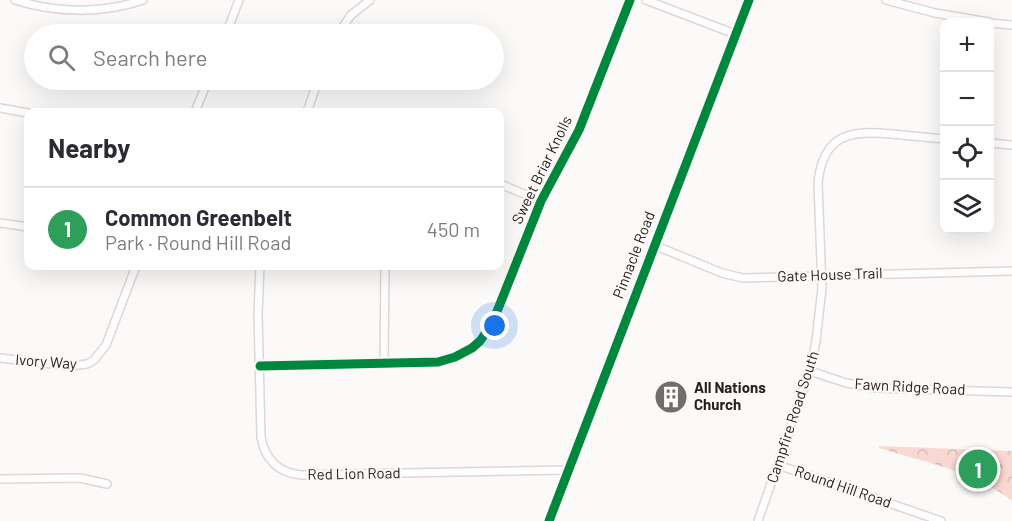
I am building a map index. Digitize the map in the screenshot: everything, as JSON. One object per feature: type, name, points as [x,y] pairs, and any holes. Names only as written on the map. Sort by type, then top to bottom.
[{"type":"street","points":[[15,0],[55,9],[78,10],[118,6],[142,0]]},
{"type":"street","points":[[230,24],[239,0]]},
{"type":"street","points":[[345,24],[351,15],[370,0]]},
{"type":"street","name":"Sweet Briar Knolls","points":[[260,366],[447,360],[464,353],[480,341],[496,315],[541,201],[579,130],[630,0]]},
{"type":"street","points":[[646,0],[735,34]]},
{"type":"street","name":"Pinnacle Road","points":[[549,521],[748,0]]},
{"type":"street","points":[[886,0],[962,18]]},
{"type":"street","points":[[994,23],[1012,25]]},
{"type":"street","points":[[197,108],[204,90]]},
{"type":"street","points":[[308,108],[315,90]]},
{"type":"street","points":[[0,108],[24,112]]},
{"type":"street","name":"Campfire Road South","points":[[758,521],[810,371],[819,323],[821,274],[818,183],[823,160],[831,146],[847,135],[859,132],[940,139]]},
{"type":"street","points":[[994,143],[1012,145],[1012,138]]},
{"type":"street","points":[[504,186],[541,201]]},
{"type":"street","points":[[0,223],[24,226]]},
{"type":"street","name":"Gate House Trail","points":[[654,245],[732,276],[758,278],[821,274],[1012,271]]},
{"type":"street","name":"Ivory Way","points":[[0,358],[69,366],[87,364],[94,360],[106,345],[134,270]]},
{"type":"street","name":"Red Lion Road","points":[[260,270],[258,314],[262,444],[270,460],[287,472],[300,476],[567,470]]},
{"type":"street","points":[[384,270],[384,363]]},
{"type":"street","name":"Fawn Ridge Road","points":[[810,371],[846,383],[875,388],[1012,392]]},
{"type":"street","name":"Round Hill Road","points":[[778,465],[941,521]]},
{"type":"street","points":[[0,479],[80,478],[107,484]]},
{"type":"green space","points":[[879,446],[1012,451],[1012,501],[982,482],[931,463],[879,448]]},
{"type":"cycle path","points":[[260,366],[438,362],[455,357],[480,341],[492,324],[541,201],[579,130],[630,0]]},
{"type":"cycle path","points":[[549,521],[749,0]]},
{"type":"place","name":"All Nations Church","points":[[671,397]]},
{"type":"place","name":"Common Greenbelt","points":[[978,469]]}]
